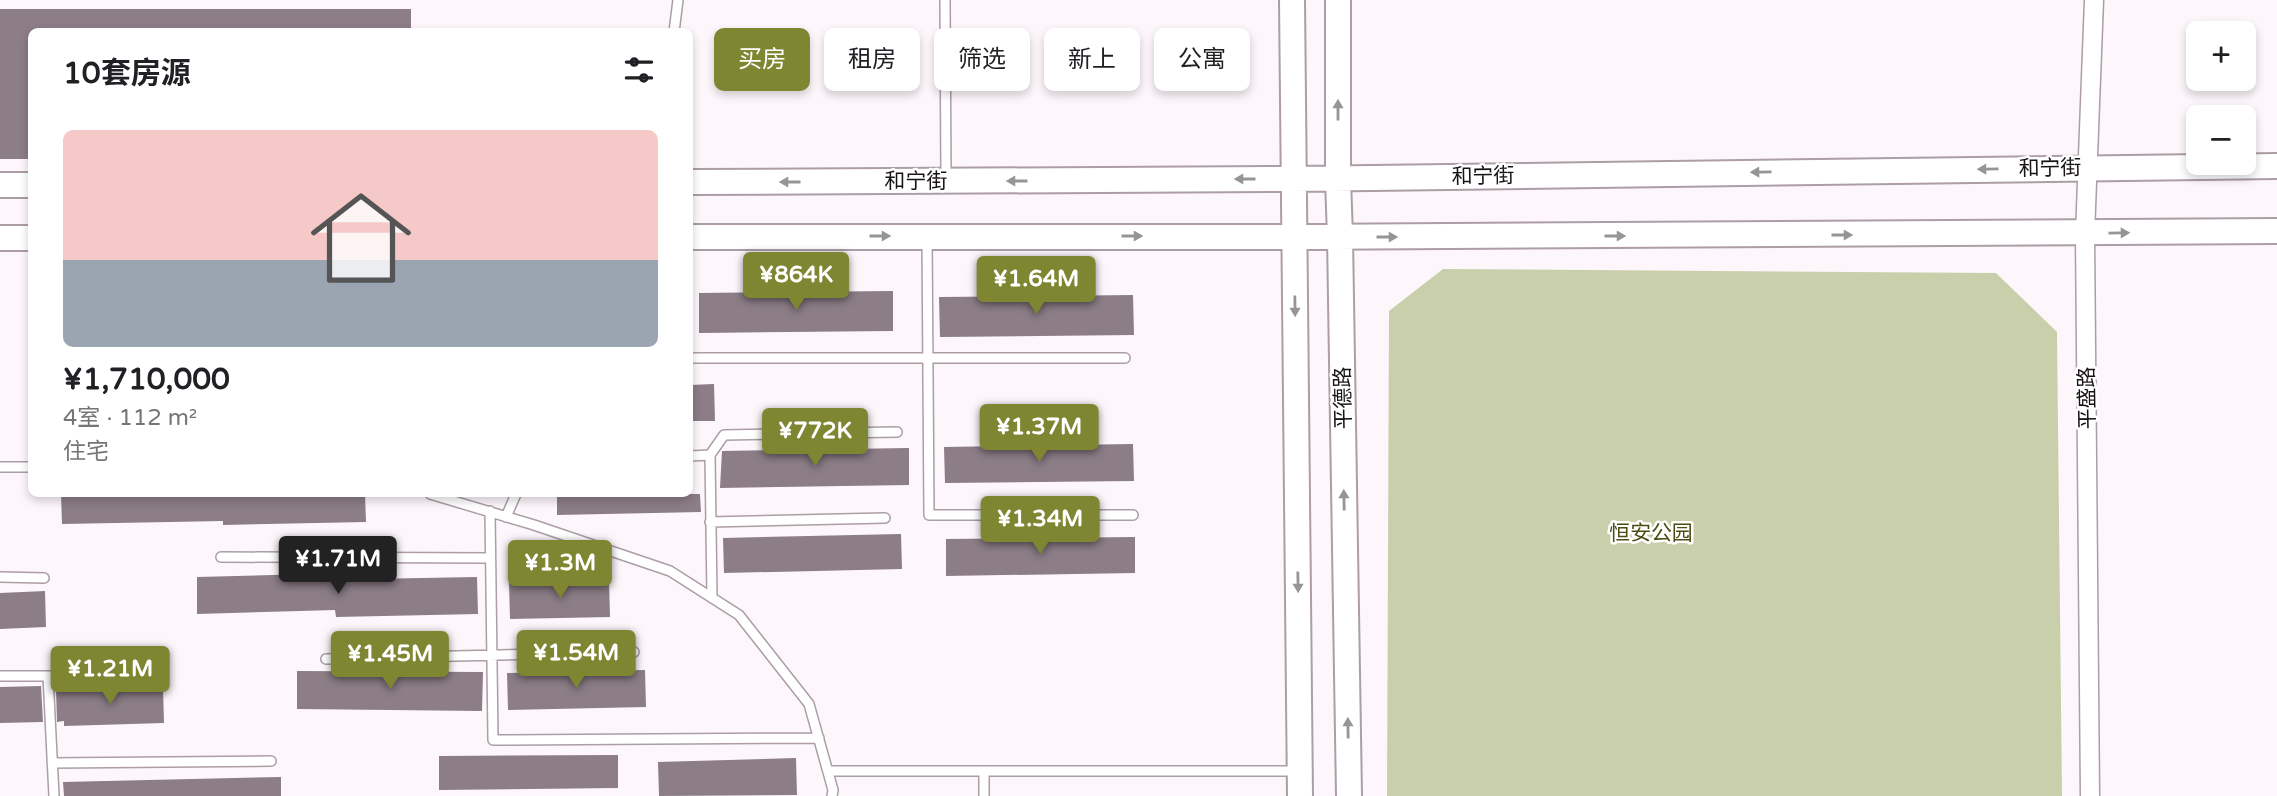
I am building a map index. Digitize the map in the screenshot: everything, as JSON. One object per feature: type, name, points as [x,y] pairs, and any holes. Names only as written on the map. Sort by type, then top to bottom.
[{"type":"main road","points":[[1292,0],[1300,796]]},
{"type":"main road","name":"平德路","points":[[1338,0],[1338,179],[1349,796]]},
{"type":"main road","name":"和宁街","points":[[693,182],[1338,179],[2277,166]]},
{"type":"main road","points":[[0,186],[28,185]]},
{"type":"main road","points":[[693,237],[1340,237],[2277,231]]},
{"type":"main road","points":[[0,238],[28,238]]},
{"type":"street","name":"平盛路","points":[[2090,796],[2085,233],[2094,0]]},
{"type":"lane","points":[[674,28],[678,0]]},
{"type":"lane","points":[[945,0],[946,181]]},
{"type":"lane","points":[[927,236],[929,514],[1133,515]]},
{"type":"lane","points":[[693,358],[1125,358]]},
{"type":"lane","points":[[712,598],[710,455],[724,435],[897,432]]},
{"type":"lane","points":[[693,456],[710,455]]},
{"type":"lane","points":[[0,467],[28,467]]},
{"type":"lane","points":[[441,497],[670,571],[739,615],[809,704],[833,790],[832,796]]},
{"type":"lane","points":[[506,517],[515,497]]},
{"type":"lane","points":[[490,511],[493,740],[818,738]]},
{"type":"lane","points":[[710,522],[885,518]]},
{"type":"lane","points":[[221,557],[490,558]]},
{"type":"lane","points":[[0,577],[44,578]]},
{"type":"lane","points":[[326,659],[634,652]]},
{"type":"lane","points":[[0,676],[161,676]]},
{"type":"lane","points":[[48,676],[54,796]]},
{"type":"lane","points":[[52,764],[271,761]]},
{"type":"lane","points":[[828,771],[1300,771]]},
{"type":"lane","points":[[984,771],[984,796]]},
{"type":"green space","name":"恒安公园","points":[[1443,269],[1996,273],[2057,332],[2062,796],[1387,796],[1389,311]]},
{"type":"building","points":[[0,9],[411,9],[411,28],[28,28],[28,159],[0,159]]},
{"type":"building","points":[[893,291],[893,331],[699,333],[699,293]]},
{"type":"building","points":[[1133,295],[1134,335],[940,337],[939,297]]},
{"type":"building","points":[[714,384],[715,421],[693,421],[693,385]]},
{"type":"building","points":[[1133,444],[1134,481],[945,483],[944,447]]},
{"type":"building","points":[[909,448],[909,485],[720,488],[722,451]]},
{"type":"building","points":[[693,494],[700,494],[701,512],[557,515],[557,497],[693,497]]},
{"type":"building","points":[[61,497],[365,497],[366,522],[62,524]]},
{"type":"building","points":[[901,534],[902,569],[724,573],[723,538]]},
{"type":"building","points":[[1135,537],[1135,573],[946,576],[946,539]]},
{"type":"building","points":[[313,574],[313,580],[477,577],[478,614],[336,617],[335,610],[197,614],[197,577]]},
{"type":"building","points":[[609,580],[610,617],[510,619],[509,583]]},
{"type":"building","points":[[45,591],[46,627],[0,629],[0,593]]},
{"type":"building","points":[[645,670],[646,707],[508,710],[507,673]]},
{"type":"building","points":[[297,671],[483,672],[482,711],[297,709]]},
{"type":"building","points":[[41,686],[43,722],[0,723],[0,687]]},
{"type":"building","points":[[163,687],[164,723],[64,726],[64,721],[57,722],[56,690]]},
{"type":"building","points":[[618,755],[618,788],[439,790],[439,756]]},
{"type":"building","points":[[796,758],[797,795],[659,796],[658,762]]},
{"type":"building","points":[[281,777],[281,796],[64,796],[63,782]]}]
